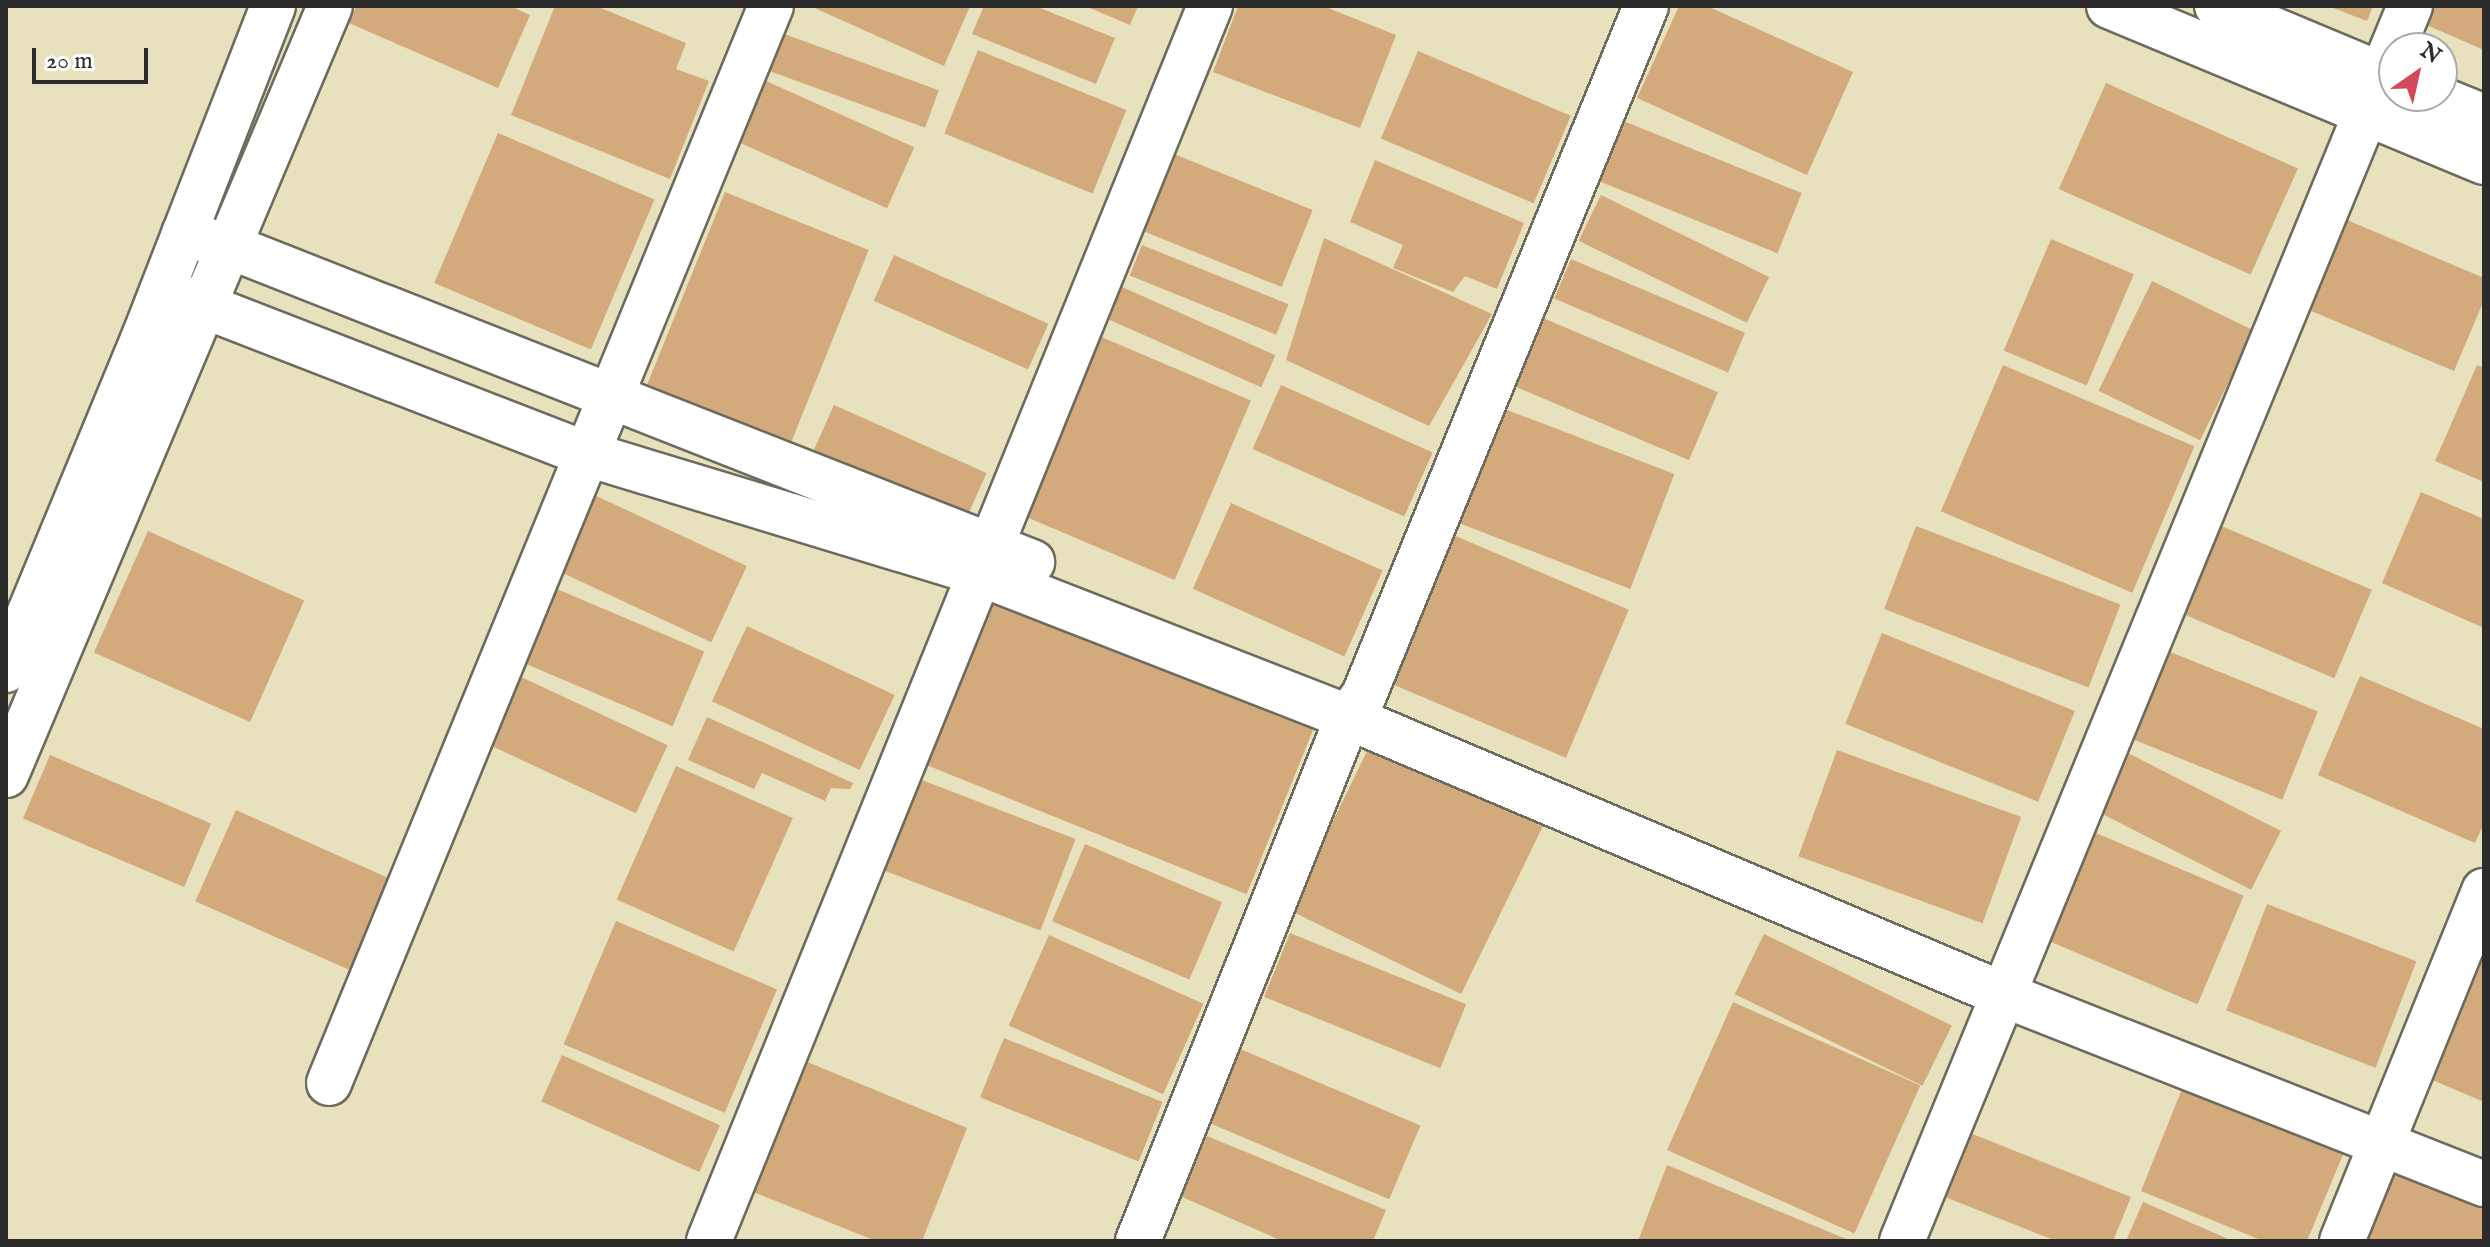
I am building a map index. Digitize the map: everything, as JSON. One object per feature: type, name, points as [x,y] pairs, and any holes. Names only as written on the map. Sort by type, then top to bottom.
[{"type":"street","points":[[6,670],[163,290],[273,6]]},
{"type":"street","points":[[6,775],[206,308],[330,6]]},
{"type":"street","points":[[329,1083],[607,396],[771,6]]},
{"type":"street","points":[[709,1241],[983,559],[1210,6]]},
{"type":"street","points":[[1138,1241],[1646,6]]},
{"type":"street","points":[[2109,6],[2378,87]]},
{"type":"street","points":[[2217,6],[2378,86]]},
{"type":"street","points":[[2402,32],[2410,6]]},
{"type":"street","points":[[1902,1241],[2007,982],[2378,101]]},
{"type":"street","points":[[2458,106],[2484,117]]},
{"type":"street","points":[[2415,112],[2484,162]]},
{"type":"street","points":[[184,234],[231,247],[607,396],[983,559],[1356,706],[2007,982],[2388,1130],[2484,1155]]},
{"type":"street","points":[[163,290],[584,453],[983,559]]},
{"type":"street","points":[[2342,1241],[2484,891]]},
{"type":"street","points":[[2388,1130],[2484,1184]]},
{"type":"building","points":[[356,6],[510,6],[530,15],[498,88],[349,23]]},
{"type":"building","points":[[555,6],[596,6],[686,43],[676,69],[709,81],[670,179],[511,115]]},
{"type":"building","points":[[810,6],[970,6],[944,66]]},
{"type":"building","points":[[984,6],[1035,6],[1115,38],[1096,84],[972,34]]},
{"type":"building","points":[[1085,6],[1138,6],[1130,25]]},
{"type":"building","points":[[1238,6],[1323,6],[1396,35],[1360,128],[1213,72]]},
{"type":"building","points":[[1679,6],[1707,6],[1853,72],[1807,175],[1637,98]]},
{"type":"building","points":[[2328,6],[2373,6],[2367,21]]},
{"type":"building","points":[[2432,6],[2484,6],[2484,50],[2458,39],[2458,32],[2442,32],[2424,24]]},
{"type":"building","points":[[779,32],[939,90],[925,128],[765,70]]},
{"type":"building","points":[[978,50],[1126,110],[1093,193],[944,133]]},
{"type":"building","points":[[1418,51],[1571,116],[1534,203],[1381,138]]},
{"type":"building","points":[[759,78],[914,147],[887,208],[732,139]]},
{"type":"building","points":[[2106,83],[2298,168],[2251,274],[2059,189]]},
{"type":"building","points":[[1621,120],[1802,193],[1777,253],[1597,180]]},
{"type":"building","points":[[498,133],[654,199],[591,349],[434,283]]},
{"type":"building","points":[[1169,152],[1313,210],[1282,287],[1138,229]]},
{"type":"building","points":[[1375,160],[1524,223],[1497,289],[1465,276],[1453,292],[1393,268],[1403,245],[1350,222]]},
{"type":"building","points":[[725,192],[869,250],[788,449],[644,391]]},
{"type":"building","points":[[1601,195],[1769,277],[1747,323],[1579,241]]},
{"type":"building","points":[[2347,220],[2484,278],[2484,300],[2454,371],[2309,310]]},
{"type":"building","points":[[1324,238],[1492,314],[1429,426],[1286,360]]},
{"type":"building","points":[[2051,239],[2134,274],[2087,386],[2004,350]]},
{"type":"building","points":[[1142,245],[1288,304],[1276,335],[1130,276]]},
{"type":"building","points":[[894,255],[1048,324],[1028,369],[874,301]]},
{"type":"building","points":[[1571,259],[1745,333],[1728,372],[1554,299]]},
{"type":"building","points":[[2152,281],[2254,331],[2200,440],[2099,391]]},
{"type":"building","points":[[1122,287],[1275,355],[1261,387],[1108,319]]},
{"type":"building","points":[[1543,318],[1718,392],[1689,460],[1514,386]]},
{"type":"building","points":[[1099,336],[1251,400],[1175,580],[1023,515]]},
{"type":"building","points":[[2003,365],[2194,446],[2132,593],[1941,511]]},
{"type":"building","points":[[2477,365],[2484,368],[2484,482],[2435,461]]},
{"type":"building","points":[[1281,385],[1433,453],[1404,516],[1253,449]]},
{"type":"building","points":[[834,405],[987,473],[966,520],[813,452]]},
{"type":"building","points":[[1497,406],[1674,474],[1630,589],[1453,521]]},
{"type":"building","points":[[2421,492],[2484,519],[2484,628],[2382,583]]},
{"type":"building","points":[[590,493],[747,566],[711,642],[555,569]]},
{"type":"building","points":[[1231,503],[1383,571],[1344,656],[1193,589]]},
{"type":"building","points":[[2219,525],[2372,590],[2334,678],[2181,613]]},
{"type":"building","points":[[1916,526],[2120,604],[2089,688],[1884,609]]},
{"type":"building","points":[[148,531],[304,601],[250,722],[94,653]]},
{"type":"building","points":[[1453,535],[1629,610],[1566,758],[1390,683]]},
{"type":"building","points":[[545,584],[704,652],[673,726],[513,659]]},
{"type":"building","points":[[994,596],[1315,726],[1247,894],[926,765]]},
{"type":"building","points":[[747,626],[895,695],[860,770],[712,701]]},
{"type":"building","points":[[1882,633],[2075,711],[2038,802],[1845,724]]},
{"type":"building","points":[[2163,649],[2318,712],[2282,800],[2127,737]]},
{"type":"building","points":[[519,676],[668,745],[636,813],[487,744]]},
{"type":"building","points":[[2360,676],[2484,729],[2484,823],[2475,843],[2318,775]]},
{"type":"building","points":[[707,717],[853,783],[850,789],[831,788],[825,801],[762,773],[754,789],[688,760]]},
{"type":"building","points":[[1371,743],[1543,827],[1461,994],[1289,910]]},
{"type":"building","points":[[1837,750],[2021,817],[1983,923],[1798,856]]},
{"type":"building","points":[[2126,752],[2281,831],[2251,890],[2096,811]]},
{"type":"building","points":[[50,755],[211,823],[184,887],[23,819]]},
{"type":"building","points":[[676,766],[793,818],[734,951],[617,899]]},
{"type":"building","points":[[914,777],[1076,839],[1040,930],[879,868]]},
{"type":"building","points":[[236,810],[391,879],[351,970],[195,901]]},
{"type":"building","points":[[2089,830],[2244,896],[2198,1004],[2043,939]]},
{"type":"building","points":[[1085,844],[1222,902],[1189,980],[1052,921]]},
{"type":"building","points":[[2267,904],[2416,961],[2376,1068],[2226,1010]]},
{"type":"building","points":[[616,921],[777,989],[725,1113],[564,1044]]},
{"type":"building","points":[[1290,933],[1466,1004],[1440,1068],[1264,997]]},
{"type":"building","points":[[1764,934],[1952,1026],[1922,1086],[1735,994]]},
{"type":"building","points":[[1049,935],[1203,1004],[1163,1094],[1009,1025]]},
{"type":"building","points":[[2484,953],[2484,1102],[2430,1079]]},
{"type":"building","points":[[1733,1002],[1920,1085],[1854,1233],[1667,1150]]},
{"type":"building","points":[[1004,1038],[1163,1102],[1139,1161],[980,1097]]},
{"type":"building","points":[[1240,1049],[1420,1126],[1389,1199],[1209,1123]]},
{"type":"building","points":[[562,1055],[720,1125],[699,1172],[541,1102]]},
{"type":"building","points":[[805,1061],[967,1128],[922,1241],[876,1241],[751,1191]]},
{"type":"building","points":[[2186,1079],[2347,1145],[2307,1241],[2263,1241],[2141,1191]]},
{"type":"building","points":[[1970,1133],[2131,1197],[2113,1241],[2056,1241],[1945,1197]]},
{"type":"building","points":[[1207,1136],[1386,1210],[1373,1241],[1282,1241],[1180,1196]]},
{"type":"building","points":[[1667,1165],[1851,1241],[1638,1241]]},
{"type":"building","points":[[2394,1166],[2484,1206],[2484,1241],[2364,1241]]},
{"type":"building","points":[[2143,1202],[2233,1241],[2126,1241]]}]
